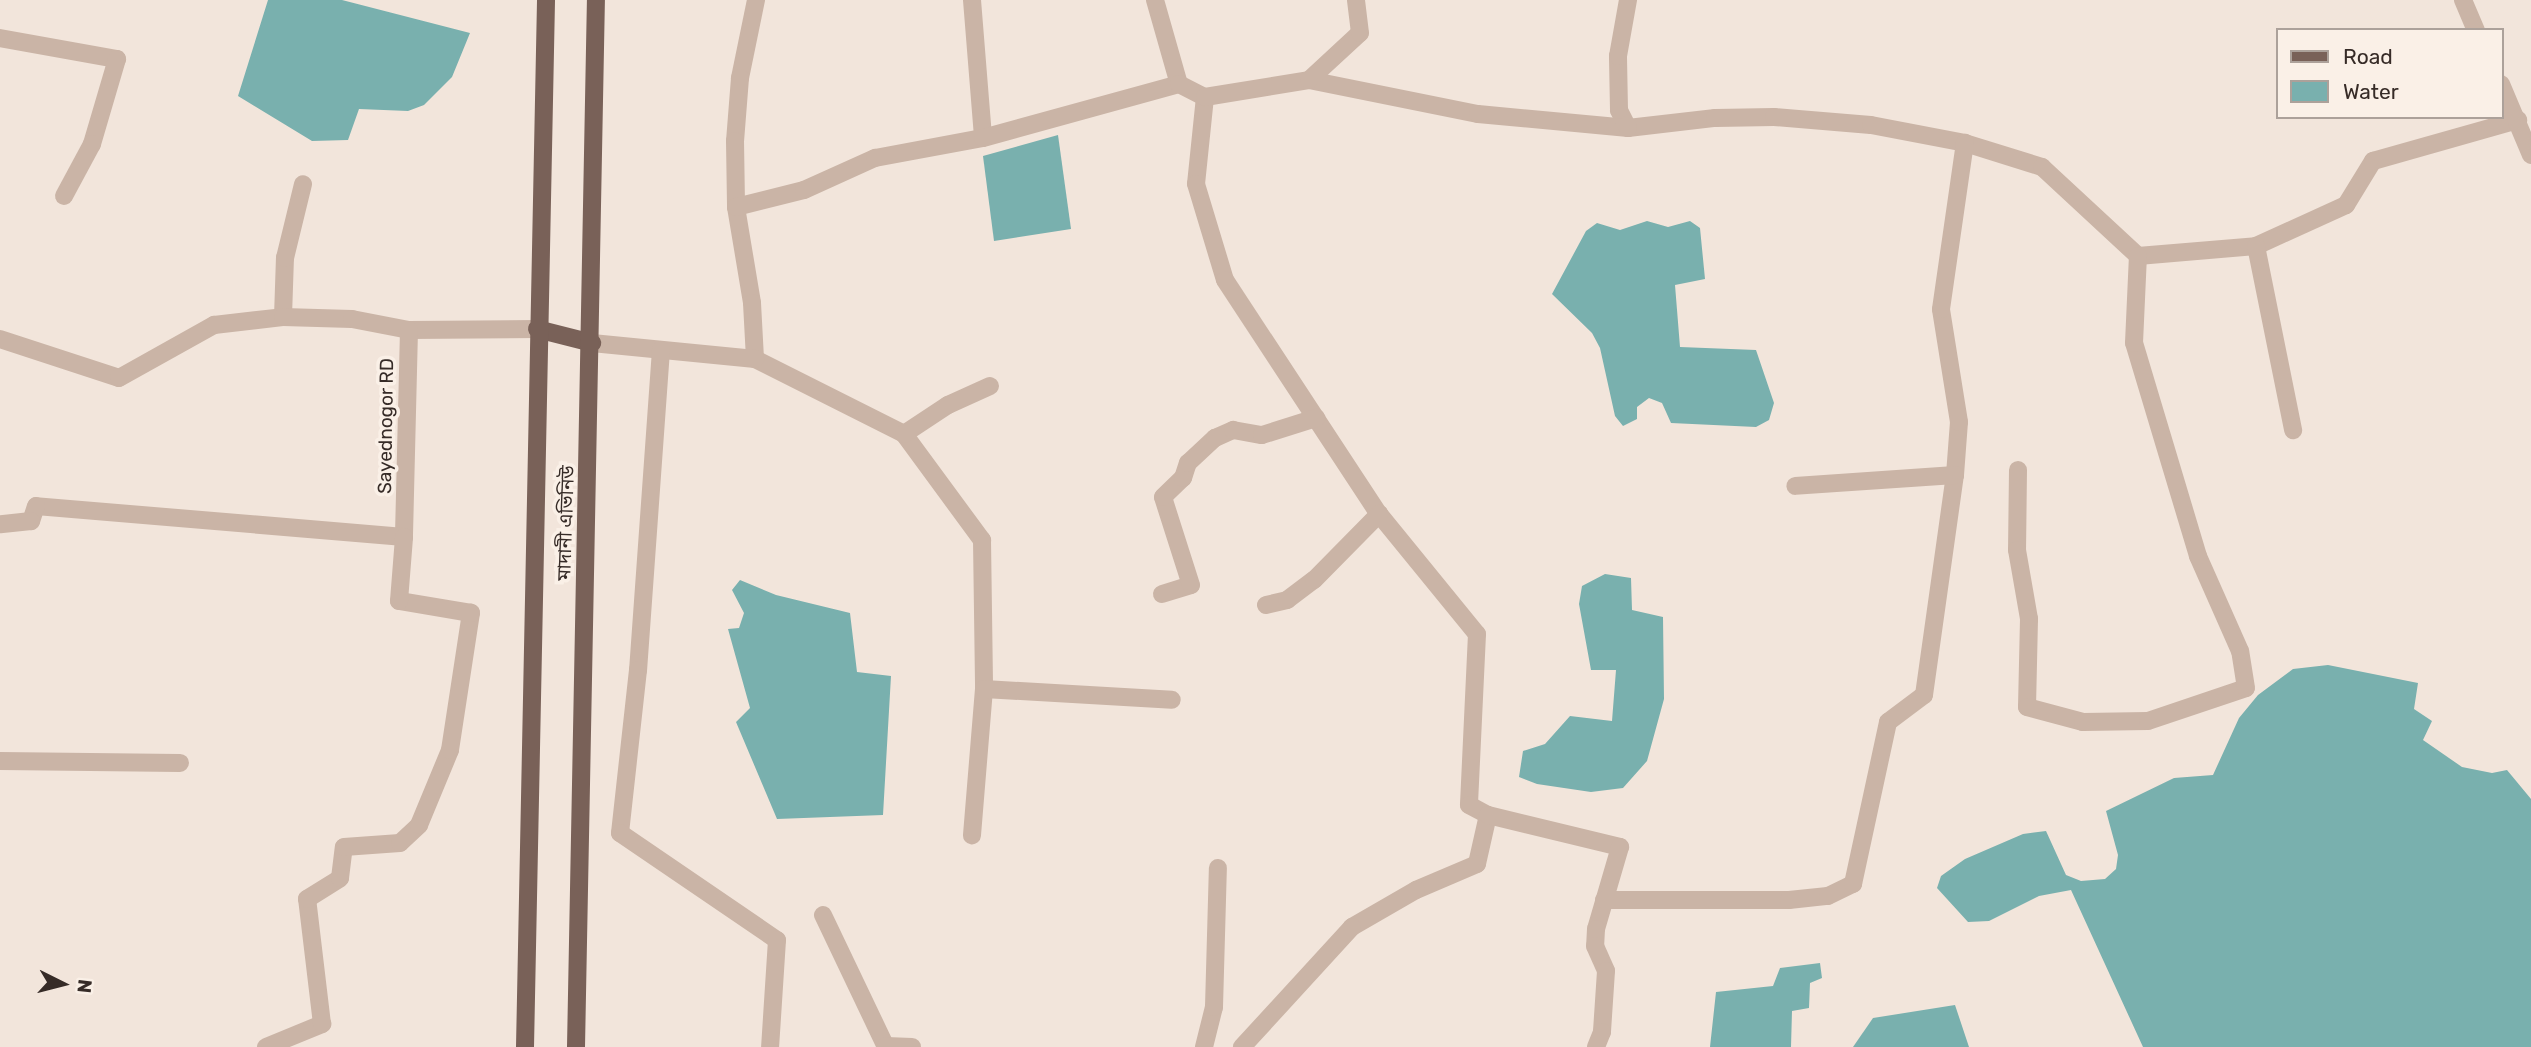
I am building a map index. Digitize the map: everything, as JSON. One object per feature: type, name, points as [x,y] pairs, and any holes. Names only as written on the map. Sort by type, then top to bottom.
[{"type":"main road","name":"মাদানী এভিনিউ","points":[[525,1047],[537,329],[546,0]]},
{"type":"main road","name":"মাদানী এভিনিউ","points":[[576,1047],[592,343],[596,0]]},
{"type":"main road","points":[[537,329],[592,343]]},
{"type":"street","points":[[755,359],[752,303],[736,207],[739,91],[756,0]]},
{"type":"street","points":[[972,0],[983,138]]},
{"type":"street","points":[[1155,0],[1179,84]]},
{"type":"street","points":[[1309,80],[1360,33],[1356,0]]},
{"type":"street","points":[[1628,0],[1618,56],[1619,110],[1628,128]]},
{"type":"street","points":[[2463,0],[2475,28]]},
{"type":"street","points":[[0,38],[117,59],[92,144],[64,196]]},
{"type":"street","points":[[736,207],[804,190],[875,158],[983,138],[1179,84],[1205,97],[1309,80],[1478,114],[1628,128],[1715,118],[1774,117],[1871,125],[1965,143],[2042,167],[2138,256],[2256,246],[2346,205],[2373,161],[2518,120]]},
{"type":"street","points":[[2503,88],[2530,152]]},
{"type":"street","points":[[1205,97],[1196,184],[1225,280],[1379,514],[1477,634],[1469,805],[1488,815],[1620,847],[1604,901],[1595,946],[1606,971],[1602,1032],[1596,1047]]},
{"type":"street","points":[[1604,901],[1789,900],[1828,896],[1853,884],[1888,722],[1924,695],[1955,475],[1959,422],[1941,309],[1965,143]]},
{"type":"street","points":[[284,317],[285,258],[303,184]]},
{"type":"street","points":[[2256,246],[2292,430]]},
{"type":"street","points":[[2018,470],[2017,550],[2029,619],[2027,707],[2083,722],[2148,721],[2246,688],[2240,651],[2198,556],[2134,343],[2138,256]]},
{"type":"street","points":[[0,339],[119,378],[214,325],[284,317],[352,319],[409,330],[537,329]]},
{"type":"street","name":"Sayednogor RD","points":[[266,1047],[322,1024],[307,899],[340,878],[344,847],[400,843],[419,825],[450,750],[471,613],[399,601],[404,537],[409,330]]},
{"type":"street","points":[[592,343],[755,359],[904,434],[982,540],[984,689],[972,836]]},
{"type":"street","points":[[661,350],[638,670],[620,833],[777,940],[770,1047]]},
{"type":"street","points":[[904,434],[948,405],[990,386]]},
{"type":"street","points":[[1161,594],[1191,585],[1163,497],[1183,478],[1188,463],[1215,438],[1233,430],[1262,435],[1316,418]]},
{"type":"street","points":[[1795,486],[1955,475]]},
{"type":"street","points":[[0,523],[31,521],[36,506],[404,537]]},
{"type":"street","points":[[1266,605],[1287,600],[1314,580],[1379,514]]},
{"type":"street","points":[[984,689],[1172,700]]},
{"type":"street","points":[[0,761],[180,762]]},
{"type":"street","points":[[1241,1047],[1352,927],[1416,890],[1477,864],[1488,815]]},
{"type":"street","points":[[1203,1047],[1214,1007],[1218,868]]},
{"type":"street","points":[[823,915],[886,1047],[912,1047]]},
{"type":"water","points":[[268,0],[342,0],[470,33],[452,77],[424,105],[408,111],[359,109],[348,140],[312,141],[238,96]]},
{"type":"water","points":[[1058,135],[1071,229],[994,241],[983,156]]},
{"type":"water","points":[[1647,221],[1668,227],[1690,221],[1700,228],[1705,279],[1675,285],[1680,347],[1756,350],[1774,403],[1769,420],[1756,427],[1671,423],[1662,403],[1649,398],[1637,407],[1637,419],[1623,426],[1615,416],[1600,348],[1592,333],[1552,294],[1586,231],[1597,223],[1620,230]]},
{"type":"water","points":[[1605,574],[1631,578],[1632,610],[1663,617],[1664,699],[1647,761],[1623,788],[1591,792],[1537,784],[1519,777],[1523,751],[1545,744],[1570,716],[1612,721],[1616,670],[1591,670],[1579,604],[1582,586]]},
{"type":"water","points":[[740,580],[776,595],[850,613],[857,672],[891,676],[883,815],[777,819],[736,722],[750,708],[728,629],[739,628],[744,613],[732,590]]},
{"type":"water","points":[[2328,665],[2418,683],[2414,709],[2432,721],[2423,740],[2462,767],[2492,773],[2507,770],[2531,799],[2531,1047],[2143,1047],[2071,890],[2039,896],[1989,921],[1968,922],[1937,888],[1941,876],[1965,859],[2023,834],[2046,831],[2066,875],[2081,881],[2105,879],[2116,869],[2118,855],[2106,811],[2174,778],[2213,775],[2239,718],[2258,695],[2293,669]]},
{"type":"water","points":[[1820,963],[1822,978],[1810,983],[1809,1008],[1792,1011],[1791,1047],[1710,1047],[1716,992],[1773,986],[1780,968]]},
{"type":"water","points":[[1955,1005],[1969,1047],[1853,1047],[1873,1018]]}]
